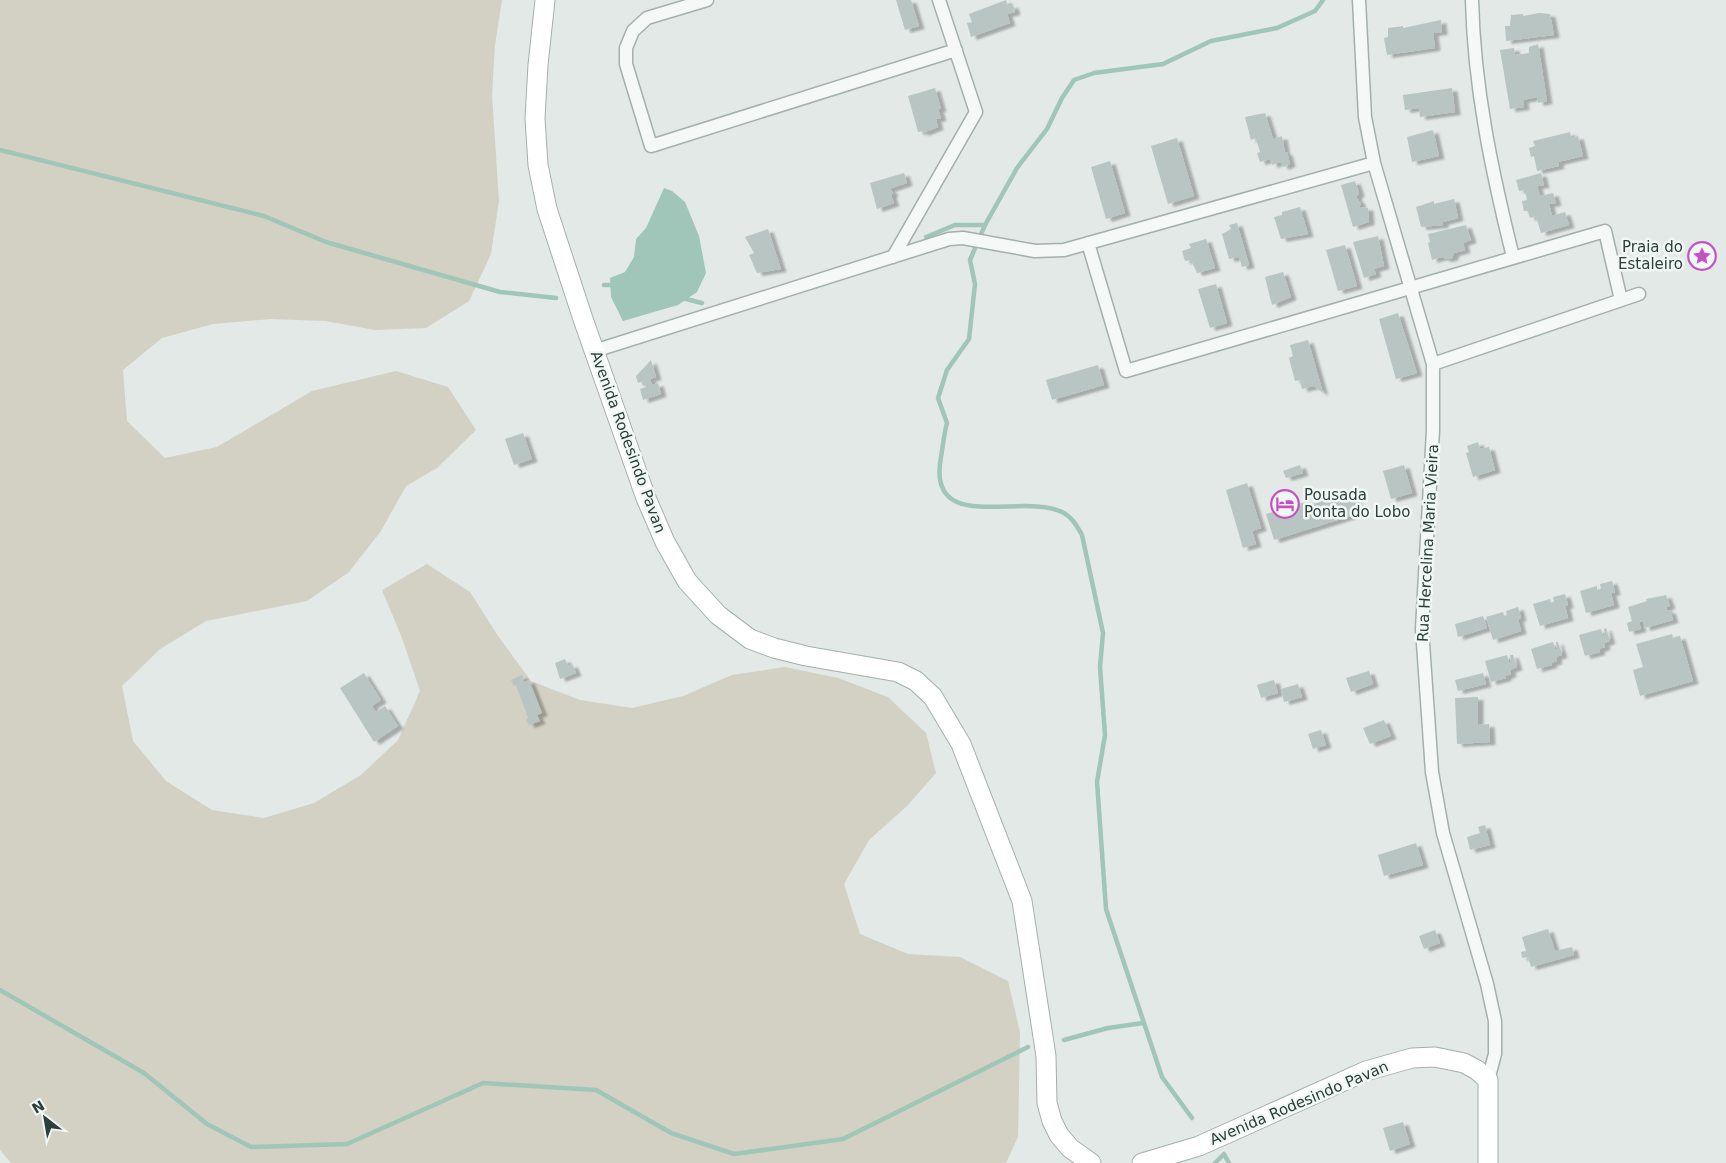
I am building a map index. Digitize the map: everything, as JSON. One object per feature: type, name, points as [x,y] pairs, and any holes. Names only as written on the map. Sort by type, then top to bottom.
[{"type":"main road","name":"Avenida Rodesindo Pavan","points":[[545,0],[535,118],[538,165],[547,210],[646,498],[665,542],[687,581],[718,615],[750,638],[774,648],[898,672],[916,681],[933,697],[961,744],[1022,901],[1046,1056],[1047,1103],[1059,1135],[1087,1163]]},
{"type":"main road","name":"Avenida Rodesindo Pavan","points":[[1142,1163],[1199,1146],[1366,1071],[1412,1058],[1435,1057],[1464,1063],[1478,1070],[1488,1080]]},
{"type":"main road","points":[[1488,1080],[1488,1163]]},
{"type":"street","points":[[707,0],[647,18],[633,31],[626,48],[626,64],[651,146],[956,50]]},
{"type":"street","points":[[893,257],[976,112],[939,0]]},
{"type":"street","name":"Rua Hercelina Maria Vieira","points":[[1359,0],[1365,118],[1374,163],[1433,364],[1433,430],[1422,629],[1431,762],[1443,832],[1487,984],[1495,1021],[1495,1054],[1488,1080]]},
{"type":"street","points":[[1472,0],[1477,76],[1484,130],[1513,257]]},
{"type":"street","points":[[596,355],[648,332],[949,239],[963,238],[1035,251],[1064,250],[1374,163]]},
{"type":"street","points":[[1088,243],[1126,371],[1605,230],[1621,300]]},
{"type":"street","points":[[1433,364],[1639,294]]},
{"type":"shaded area","points":[[0,0],[502,0],[495,45],[492,95],[499,201],[491,254],[469,301],[426,328],[375,330],[325,321],[271,319],[213,324],[162,338],[123,370],[127,421],[165,458],[217,447],[312,391],[396,371],[448,387],[476,430],[437,468],[406,486],[381,531],[349,572],[307,601],[206,621],[160,649],[122,686],[133,741],[166,781],[212,810],[264,818],[314,803],[361,775],[398,740],[420,691],[402,638],[382,590],[427,564],[470,592],[498,636],[531,681],[580,700],[632,708],[683,696],[732,675],[785,667],[838,678],[888,697],[926,733],[936,773],[907,806],[869,840],[844,884],[860,934],[908,954],[960,957],[1008,981],[1020,1032],[1018,1137],[1006,1163],[11,1163],[0,1150]]},
{"type":"shaded area","points":[[664,188],[672,191],[685,202],[699,236],[706,273],[697,292],[678,305],[623,321],[611,297],[610,278],[625,272],[634,257],[636,239],[646,228]]},
{"type":"building","points":[[896,0],[911,0],[919,26],[905,30]]},
{"type":"building","points":[[1006,0],[1008,6],[1013,5],[1015,12],[1007,14],[1010,23],[971,37],[967,23],[972,22],[969,14]]},
{"type":"building","points":[[1539,13],[1550,14],[1554,35],[1506,41],[1505,26],[1510,26],[1511,15],[1523,14],[1523,16]]},
{"type":"building","points":[[1441,20],[1442,32],[1433,33],[1435,48],[1387,55],[1384,38],[1388,37],[1388,28],[1403,26],[1403,28]]},
{"type":"building","points":[[1538,44],[1547,101],[1538,103],[1537,97],[1523,100],[1524,107],[1510,109],[1500,50],[1514,48],[1515,55],[1529,53],[1529,47]]},
{"type":"building","points":[[935,88],[941,109],[938,109],[941,118],[936,119],[938,127],[923,133],[922,131],[918,132],[908,96]]},
{"type":"building","points":[[1452,88],[1455,112],[1420,117],[1419,108],[1405,110],[1403,95]]},
{"type":"building","points":[[1265,113],[1273,139],[1282,136],[1285,153],[1287,152],[1290,164],[1283,167],[1281,162],[1278,163],[1277,160],[1277,163],[1272,165],[1270,159],[1260,162],[1257,153],[1260,152],[1256,138],[1251,140],[1245,117]]},
{"type":"building","points":[[1433,130],[1439,156],[1412,162],[1407,137]]},
{"type":"building","points":[[1570,132],[1571,138],[1578,136],[1583,156],[1558,162],[1559,166],[1537,171],[1534,156],[1531,157],[1529,148],[1535,146],[1533,141]]},
{"type":"building","points":[[1177,138],[1194,196],[1168,204],[1151,146]]},
{"type":"building","points":[[1110,161],[1125,213],[1106,219],[1091,167]]},
{"type":"building","points":[[904,173],[907,183],[889,189],[893,192],[891,196],[894,203],[877,209],[870,183]]},
{"type":"building","points":[[1541,173],[1544,185],[1537,186],[1540,196],[1553,193],[1556,203],[1549,204],[1552,216],[1565,212],[1569,225],[1541,233],[1536,216],[1530,218],[1528,211],[1524,211],[1522,201],[1527,200],[1525,190],[1519,191],[1516,180]]},
{"type":"building","points":[[1355,181],[1359,193],[1356,197],[1361,204],[1359,207],[1368,208],[1369,222],[1353,227],[1341,185]]},
{"type":"building","points":[[1454,199],[1458,218],[1443,222],[1443,225],[1421,227],[1416,207],[1434,201],[1434,204]]},
{"type":"building","points":[[1300,207],[1308,234],[1281,239],[1274,217],[1282,215],[1282,212]]},
{"type":"building","points":[[1237,223],[1249,265],[1242,267],[1239,257],[1229,259],[1222,234],[1231,229],[1229,225]]},
{"type":"building","points":[[1466,225],[1471,240],[1463,243],[1465,250],[1454,253],[1452,258],[1446,259],[1442,257],[1432,260],[1428,234]]},
{"type":"building","points":[[768,229],[781,269],[757,273],[749,255],[754,253],[745,237]]},
{"type":"building","points":[[1378,236],[1384,266],[1374,269],[1376,274],[1364,278],[1353,242]]},
{"type":"building","points":[[1206,239],[1215,268],[1197,273],[1191,260],[1185,261],[1182,251],[1191,248],[1189,244]]},
{"type":"building","points":[[1345,245],[1357,286],[1338,291],[1326,250]]},
{"type":"building","points":[[1283,272],[1291,297],[1272,305],[1265,277]]},
{"type":"building","points":[[1216,284],[1227,323],[1210,328],[1198,289]]},
{"type":"building","points":[[1398,313],[1417,373],[1396,379],[1379,319]]},
{"type":"building","points":[[1308,340],[1323,393],[1314,386],[1302,389],[1300,380],[1295,381],[1289,358],[1293,356],[1290,345]]},
{"type":"building","points":[[651,360],[656,377],[650,379],[652,385],[658,383],[661,394],[643,400],[640,389],[646,387],[644,381],[638,383],[636,376]]},
{"type":"building","points":[[1098,365],[1104,385],[1052,400],[1046,380]]},
{"type":"building","points":[[523,433],[532,459],[514,465],[505,439]]},
{"type":"building","points":[[1478,442],[1480,449],[1489,447],[1495,470],[1473,477],[1466,453],[1469,452],[1467,446]]},
{"type":"building","points":[[1300,465],[1303,473],[1286,478],[1283,471]]},
{"type":"building","points":[[1404,465],[1412,493],[1391,499],[1383,471]]},
{"type":"building","points":[[1247,483],[1261,528],[1252,531],[1256,544],[1243,548],[1226,490]]},
{"type":"building","points":[[1353,491],[1360,513],[1274,540],[1266,514],[1309,501],[1310,505]]},
{"type":"building","points":[[1612,581],[1615,592],[1611,593],[1614,605],[1586,613],[1580,591],[1597,586],[1597,590],[1601,589],[1600,584]]},
{"type":"building","points":[[1565,594],[1568,605],[1565,606],[1568,618],[1540,626],[1533,604],[1550,599],[1551,603],[1554,602],[1553,597]]},
{"type":"building","points":[[1666,595],[1670,606],[1666,607],[1667,611],[1670,610],[1673,620],[1645,628],[1643,621],[1639,622],[1641,629],[1629,632],[1627,623],[1632,621],[1628,607],[1647,601],[1646,599]]},
{"type":"building","points":[[1518,607],[1521,618],[1518,619],[1521,631],[1493,640],[1486,617],[1503,612],[1504,616],[1507,615],[1506,611]]},
{"type":"building","points":[[1483,616],[1487,628],[1458,637],[1455,624]]},
{"type":"building","points":[[1606,628],[1610,641],[1604,643],[1605,647],[1599,649],[1600,652],[1585,656],[1579,635],[1601,629],[1603,636],[1605,635],[1604,629]]},
{"type":"building","points":[[1672,634],[1673,638],[1680,636],[1693,681],[1640,696],[1633,670],[1643,667],[1636,644]]},
{"type":"building","points":[[1553,642],[1555,649],[1557,649],[1556,642],[1558,642],[1562,655],[1556,657],[1557,661],[1551,663],[1552,665],[1537,669],[1531,649]]},
{"type":"building","points":[[1507,655],[1509,662],[1511,662],[1510,655],[1513,655],[1517,667],[1510,670],[1511,674],[1506,676],[1506,678],[1491,682],[1485,661]]},
{"type":"building","points":[[565,659],[568,666],[572,664],[576,673],[560,679],[555,663]]},
{"type":"building","points":[[1369,671],[1373,684],[1351,692],[1346,678]]},
{"type":"building","points":[[364,673],[381,700],[372,706],[376,712],[385,706],[398,726],[374,742],[340,688]]},
{"type":"building","points":[[1483,673],[1486,684],[1458,691],[1455,680]]},
{"type":"building","points":[[522,675],[524,682],[529,680],[542,713],[537,715],[540,721],[529,725],[516,685],[514,686],[511,680]]},
{"type":"building","points":[[1274,680],[1278,693],[1261,698],[1257,685]]},
{"type":"building","points":[[1298,684],[1302,697],[1284,702],[1281,689]]},
{"type":"building","points":[[1478,697],[1478,725],[1489,724],[1490,742],[1457,744],[1455,698]]},
{"type":"building","points":[[1384,720],[1391,736],[1370,744],[1363,728]]},
{"type":"building","points":[[1321,730],[1326,745],[1313,749],[1308,734]]},
{"type":"building","points":[[1485,825],[1490,845],[1470,850],[1467,837],[1480,833],[1478,827]]},
{"type":"building","points":[[1416,843],[1423,865],[1384,876],[1378,855]]},
{"type":"building","points":[[1548,929],[1555,951],[1572,947],[1574,955],[1531,967],[1528,957],[1522,958],[1521,952],[1526,951],[1522,937]]},
{"type":"building","points":[[1435,930],[1440,943],[1424,949],[1419,936]]},
{"type":"building","points":[[1403,1122],[1410,1144],[1390,1151],[1383,1128]]},
{"type":"waterway","points":[[1192,1118],[1162,1077],[1106,909],[1097,782],[1105,735],[1100,667],[1103,633],[1082,535],[1066,514],[1045,507],[981,507],[962,504],[948,496],[940,481],[941,457],[947,423],[938,398],[947,370],[969,339],[975,284],[970,260],[985,225],[1017,168],[1047,129],[1062,98],[1074,80],[1094,73],[1163,64],[1211,41],[1277,28],[1315,11],[1323,0]]},
{"type":"waterway","points":[[0,150],[264,216],[326,242],[500,292],[556,298]]},
{"type":"waterway","points":[[926,237],[955,225],[985,225]]},
{"type":"waterway","points":[[604,285],[615,285]]},
{"type":"waterway","points":[[682,298],[702,303]]},
{"type":"waterway","points":[[0,990],[144,1073],[207,1124],[251,1147],[347,1144],[483,1083],[596,1090],[671,1133],[734,1154],[843,1139],[1028,1047]]},
{"type":"waterway","points":[[1064,1040],[1108,1028],[1143,1023]]},
{"type":"waterway","points":[[1215,1163],[1224,1154],[1229,1163]]},
{"type":"place","name":"Praia do Estaleiro","points":[[1702,256]]},
{"type":"place","name":"Pousada Ponta do Lobo","points":[[1285,504]]}]
